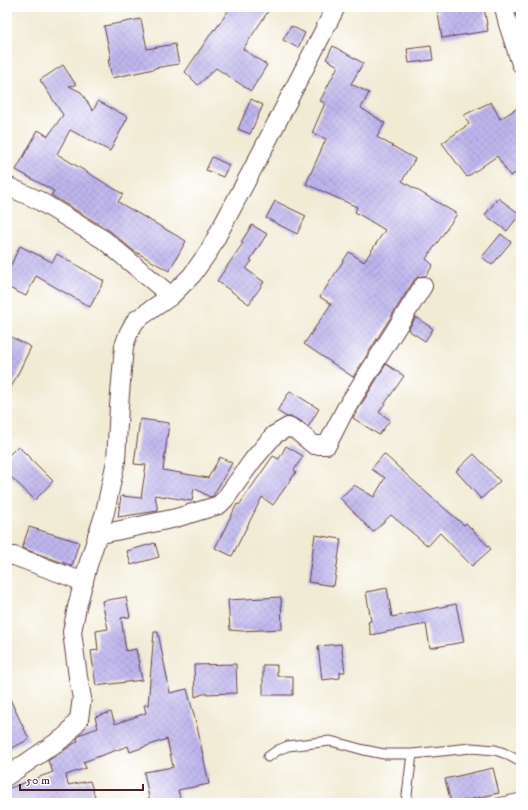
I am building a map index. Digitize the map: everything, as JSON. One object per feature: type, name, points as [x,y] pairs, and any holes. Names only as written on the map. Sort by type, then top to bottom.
[{"type":"street","points":[[7,776],[66,736],[79,719],[82,698],[72,632],[77,607],[105,512],[116,461],[124,346],[129,332],[136,320],[171,296],[192,275],[208,251],[259,157],[336,7]]},
{"type":"street","points":[[504,7],[521,64]]},
{"type":"street","points":[[7,186],[38,200],[104,240],[171,296]]},
{"type":"street","points":[[98,535],[176,518],[219,505],[274,435],[288,427],[297,431],[314,445],[327,445],[345,410],[423,286]]},
{"type":"street","points":[[7,556],[14,556],[84,582]]},
{"type":"lane","points":[[268,757],[278,750],[288,746],[330,742],[384,754],[412,754],[471,748],[495,750],[521,762]]},
{"type":"lane","points":[[406,803],[412,754]]},
{"type":"lane","points":[[498,803],[521,798]]},
{"type":"building","points":[[231,7],[271,7],[243,49],[267,65],[251,91],[216,68],[198,85],[185,72]]},
{"type":"building","points":[[437,7],[484,7],[488,31],[442,38]]},
{"type":"building","points":[[141,19],[147,49],[175,44],[179,64],[112,78],[108,59],[111,59],[104,26]]},
{"type":"building","points":[[291,26],[305,33],[298,48],[283,40]]},
{"type":"building","points":[[333,46],[363,63],[351,84],[369,93],[361,108],[385,123],[377,137],[415,159],[402,181],[457,214],[426,259],[433,265],[426,276],[418,277],[414,280],[353,377],[304,344],[331,304],[320,297],[349,252],[364,262],[385,230],[355,212],[357,207],[306,184],[326,139],[312,133],[325,103],[320,101],[338,66],[326,59]]},
{"type":"building","points":[[431,46],[433,60],[409,63],[407,49]]},
{"type":"building","points":[[63,65],[76,85],[69,86],[81,92],[93,111],[98,101],[128,117],[110,151],[70,130],[57,154],[123,194],[118,202],[186,241],[169,271],[134,251],[110,231],[51,195],[54,191],[16,170],[38,130],[48,136],[63,115],[40,80]]},
{"type":"building","points":[[251,99],[263,105],[250,134],[238,129]]},
{"type":"building","points":[[491,102],[500,119],[521,106],[521,170],[510,176],[497,156],[467,177],[442,143],[469,124],[464,115]]},
{"type":"building","points":[[212,157],[229,165],[223,177],[206,170]]},
{"type":"building","points":[[498,198],[520,214],[507,231],[485,215]]},
{"type":"building","points":[[275,201],[306,216],[297,234],[266,218]]},
{"type":"building","points":[[252,225],[267,234],[250,260],[252,261],[246,269],[264,282],[249,304],[217,281],[243,243],[241,242]]},
{"type":"building","points":[[501,234],[511,242],[492,265],[482,257]]},
{"type":"building","points":[[20,246],[52,262],[57,254],[104,281],[90,307],[36,276],[26,296],[7,287],[7,273]]},
{"type":"building","points":[[416,317],[433,329],[425,341],[408,330]]},
{"type":"building","points":[[7,335],[31,347],[7,396]]},
{"type":"building","points":[[386,364],[404,376],[379,412],[390,420],[379,435],[353,418]]},
{"type":"building","points":[[290,391],[319,409],[308,427],[301,421],[292,417],[287,417],[277,411]]},
{"type":"building","points":[[140,419],[169,423],[163,470],[208,478],[220,457],[232,463],[213,496],[210,497],[194,488],[192,501],[155,495],[158,511],[118,517],[121,496],[141,498],[146,465],[134,464]]},
{"type":"building","points":[[18,446],[53,481],[35,500],[7,473],[7,457]]},
{"type":"building","points":[[286,446],[303,456],[294,470],[296,472],[273,505],[262,497],[232,556],[215,548],[237,504],[239,505],[273,456],[279,459]]},
{"type":"building","points":[[384,454],[464,525],[466,523],[491,549],[472,566],[440,533],[428,546],[391,515],[373,532],[340,498],[354,485],[374,497],[385,478],[371,469]]},
{"type":"building","points":[[474,454],[500,481],[481,499],[456,471]]},
{"type":"building","points":[[29,527],[79,542],[72,566],[22,548]]},
{"type":"building","points":[[315,535],[341,539],[334,586],[308,582]]},
{"type":"building","points":[[155,543],[159,557],[131,565],[127,551]]},
{"type":"building","points":[[387,588],[392,617],[456,604],[464,642],[430,648],[426,624],[371,635],[368,622],[371,621],[366,592]]},
{"type":"building","points":[[126,597],[130,617],[121,618],[126,651],[136,649],[142,680],[96,686],[91,651],[98,650],[96,631],[108,629],[102,601]]},
{"type":"building","points":[[281,597],[282,629],[241,631],[230,630],[228,600]]},
{"type":"building","points":[[154,632],[158,632],[170,693],[187,689],[197,726],[209,784],[178,790],[181,803],[150,803],[144,772],[173,767],[167,739],[130,752],[128,746],[83,762],[86,768],[66,775],[68,785],[90,781],[97,803],[7,803],[7,789],[53,772],[48,761],[78,741],[77,739],[81,734],[98,728],[95,717],[111,712],[115,724],[146,713],[144,705],[148,705]]},
{"type":"building","points":[[341,644],[345,672],[340,672],[340,678],[322,680],[318,646]]},
{"type":"building","points":[[236,664],[237,693],[203,694],[195,697],[194,665]]},
{"type":"building","points":[[263,665],[277,665],[277,676],[293,676],[293,695],[263,695]]},
{"type":"building","points":[[7,693],[29,739],[7,751]]},
{"type":"building","points":[[493,768],[499,793],[451,803],[445,779]]}]
